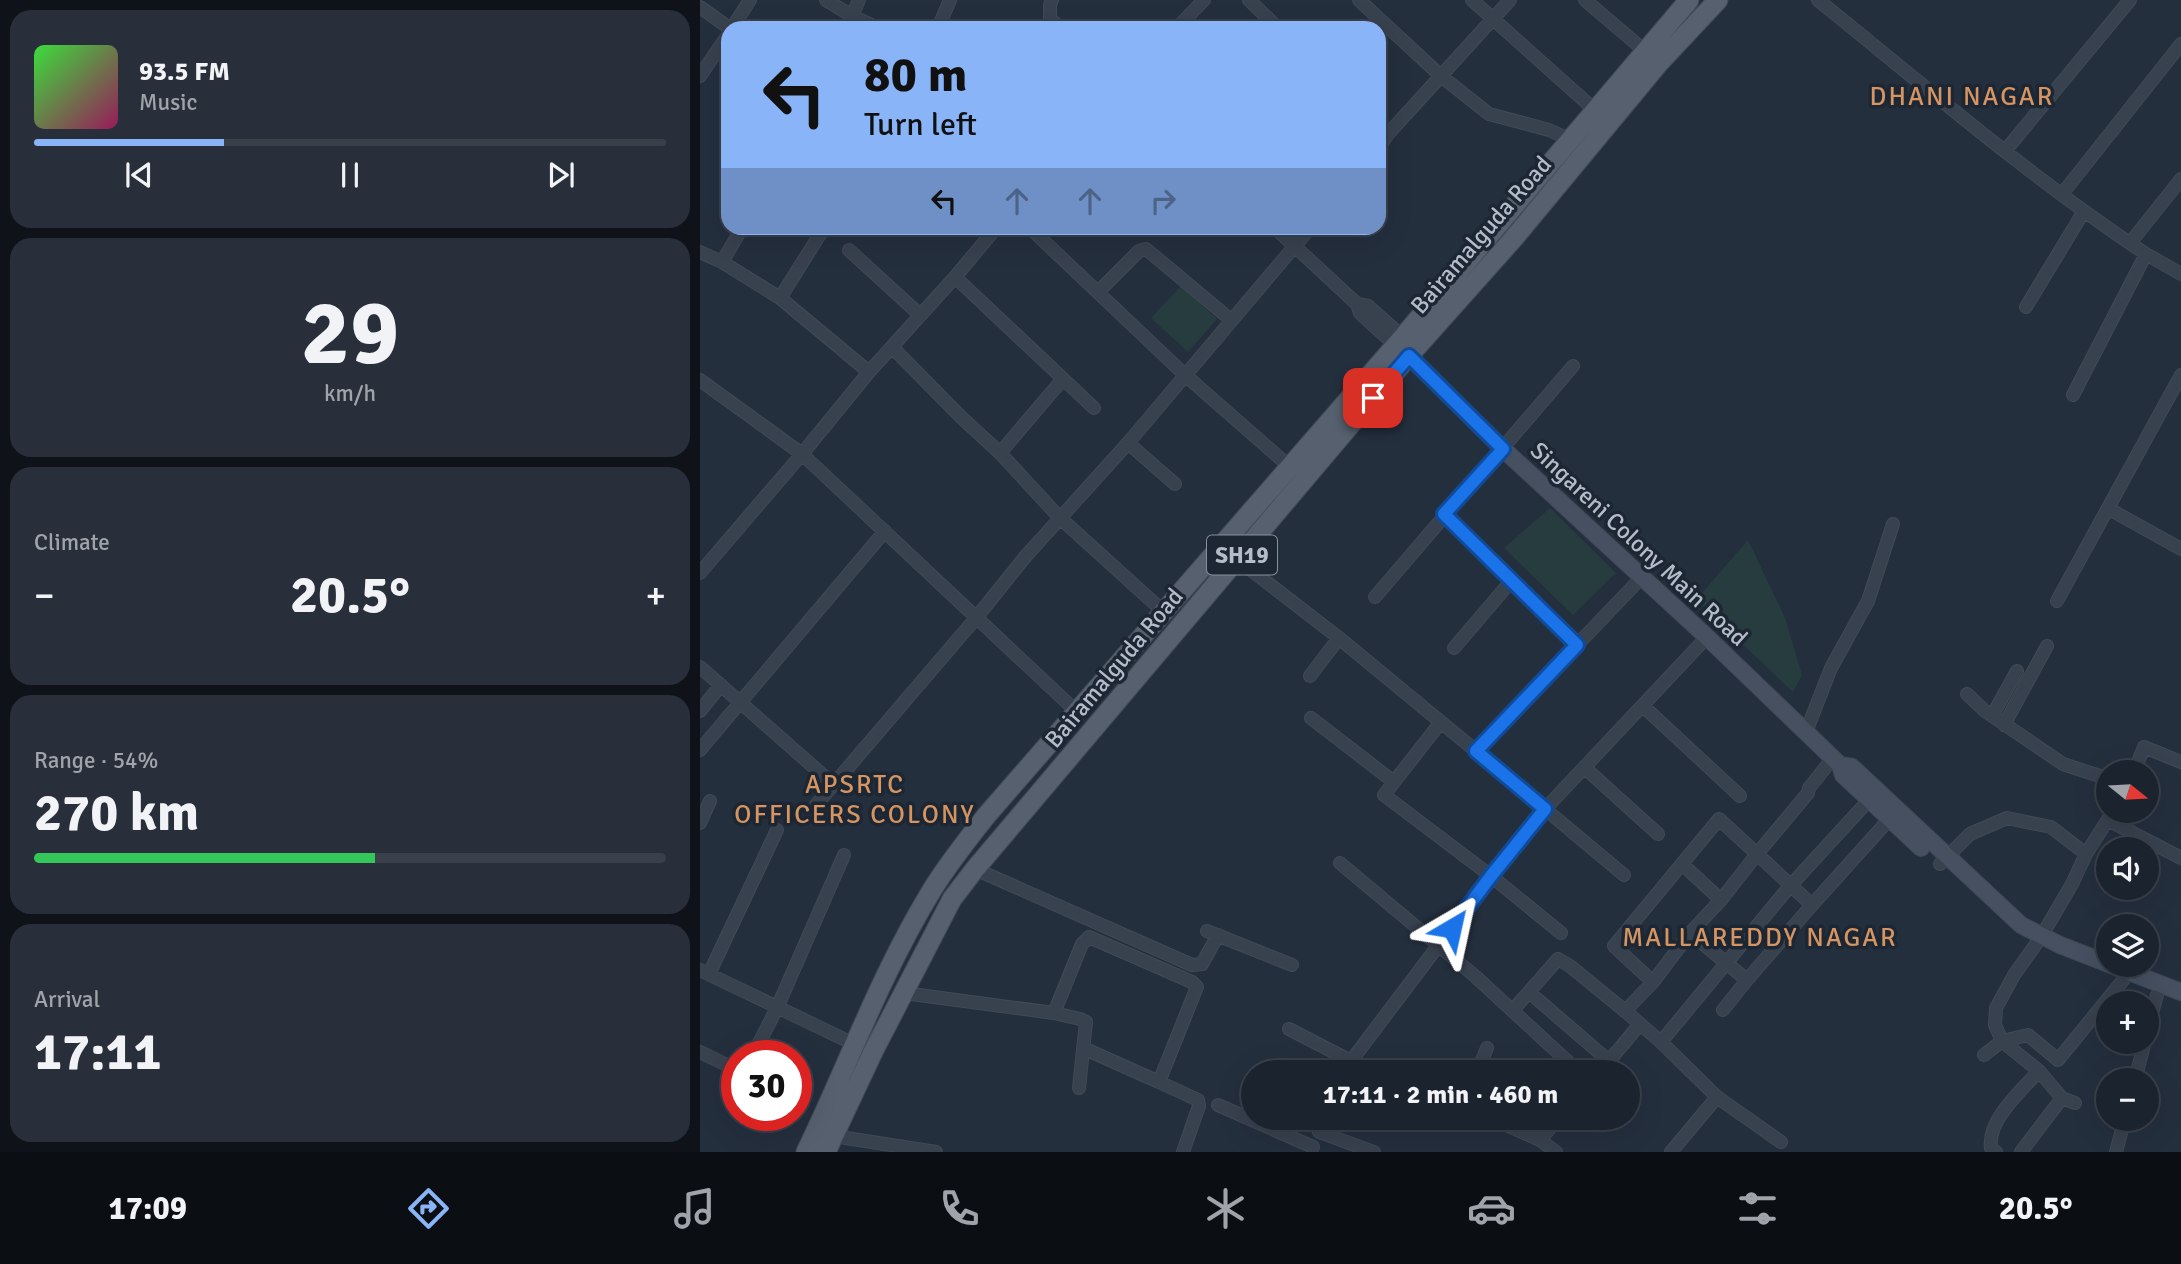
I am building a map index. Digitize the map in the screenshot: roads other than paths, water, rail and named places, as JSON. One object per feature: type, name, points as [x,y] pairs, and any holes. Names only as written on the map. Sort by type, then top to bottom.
[{"type":"main road","name":"Bairamalguda Road","points":[[829,1144],[957,893],[975,869],[1238,560],[1402,346],[1689,0]]},
{"type":"main road","name":"Bairamalguda Road","points":[[806,1152],[854,1044],[903,944],[938,881],[986,816],[1290,467],[1402,346],[1514,239],[1659,63],[1718,0]]},
{"type":"main road","points":[[938,881],[957,893]]},
{"type":"street","points":[[736,21],[750,0]]},
{"type":"street","points":[[826,0],[863,21]]},
{"type":"street","points":[[852,16],[859,0]]},
{"type":"street","points":[[942,21],[950,0]]},
{"type":"street","points":[[1052,0],[1049,5],[1052,21]]},
{"type":"street","points":[[1184,21],[1204,0]]},
{"type":"street","points":[[1250,0],[1271,21]]},
{"type":"street","points":[[1359,0],[1382,21]]},
{"type":"street","points":[[1472,0],[1596,111]]},
{"type":"street","points":[[1386,127],[1441,76],[1510,0]]},
{"type":"street","points":[[1585,0],[1646,52]]},
{"type":"street","points":[[1818,0],[2084,211],[2146,254],[2181,274]]},
{"type":"street","points":[[2005,151],[2130,0]]},
{"type":"street","points":[[700,7],[721,21]]},
{"type":"street","points":[[1386,25],[1441,76],[1489,114],[1549,130],[1571,139]]},
{"type":"street","points":[[701,72],[721,44]]},
{"type":"street","points":[[2062,194],[2181,44]]},
{"type":"street","points":[[2130,243],[2181,179]]},
{"type":"street","points":[[2026,307],[2084,211]]},
{"type":"street","points":[[722,262],[738,235]]},
{"type":"street","points":[[780,298],[820,235]]},
{"type":"street","points":[[700,573],[869,372],[990,235]]},
{"type":"street","points":[[1037,235],[1185,375],[1290,467]]},
{"type":"street","points":[[1282,235],[1357,304],[1360,313],[1402,346]]},
{"type":"street","points":[[816,805],[1059,517],[1128,443],[1304,235]]},
{"type":"street","points":[[1098,292],[1139,251],[1146,248],[1231,320]]},
{"type":"street","points":[[849,250],[919,314]]},
{"type":"street","points":[[700,252],[722,262],[780,298],[869,372]]},
{"type":"street","points":[[2073,395],[2146,254]]},
{"type":"street","points":[[955,277],[1094,408]]},
{"type":"street","name":"Singareni Colony Main Road","points":[[1402,346],[1503,449],[1707,637],[1837,762],[1843,775],[1869,800],[1893,814]]},
{"type":"street","points":[[892,347],[1000,453],[1059,517],[1165,613]]},
{"type":"street","points":[[1375,597],[1573,366]]},
{"type":"street","points":[[2057,601],[2181,376]]},
{"type":"street","points":[[700,380],[802,454],[1077,712]]},
{"type":"street","points":[[1000,453],[1062,380]]},
{"type":"street","points":[[1128,443],[1175,484]]},
{"type":"street","points":[[2109,509],[2181,549]]},
{"type":"street","points":[[1444,514],[1577,645]]},
{"type":"street","points":[[1806,732],[1830,668],[1868,601],[1893,524]]},
{"type":"street","points":[[700,750],[885,531]]},
{"type":"street","points":[[1238,560],[1339,638],[1624,875]]},
{"type":"street","points":[[1476,751],[1642,577]]},
{"type":"street","points":[[1454,648],[1512,580]]},
{"type":"street","points":[[1354,1060],[1491,876],[1545,809],[1707,637]]},
{"type":"street","points":[[1310,676],[1339,638]]},
{"type":"street","points":[[2004,724],[2047,646]]},
{"type":"street","points":[[700,667],[833,784]]},
{"type":"street","points":[[1992,716],[2017,671]]},
{"type":"street","points":[[700,711],[721,685]]},
{"type":"street","points":[[1967,694],[1992,716],[2063,764],[2096,775]]},
{"type":"street","points":[[1643,706],[1740,796]]},
{"type":"street","points":[[1311,718],[1394,782]]},
{"type":"street","points":[[1441,722],[1384,795],[1561,933]]},
{"type":"street","points":[[2139,760],[2144,747],[2181,762]]},
{"type":"street","points":[[1625,1011],[1653,982],[1690,933],[1837,762]]},
{"type":"street","name":"Singareni Colony Main Road","points":[[1837,762],[1852,767],[1893,814],[2018,933],[2181,992]]},
{"type":"street","points":[[1585,768],[1658,834]]},
{"type":"street","points":[[1661,1042],[1790,886],[1869,800]]},
{"type":"street","points":[[700,824],[710,801]]},
{"type":"street","points":[[1723,1010],[1746,980],[1893,814]]},
{"type":"street","points":[[1943,861],[1970,834],[2007,818],[2051,827],[2086,854]]},
{"type":"street","points":[[1653,982],[1614,946],[1719,819],[1812,905]]},
{"type":"street","points":[[2076,1103],[2062,1098],[2039,1071],[2003,1041],[1995,1025],[1996,1008],[2014,975],[2039,941],[2073,884],[2086,854],[2106,823]]},
{"type":"street","points":[[2124,823],[2181,858]]},
{"type":"street","points":[[777,830],[704,972],[854,1044]]},
{"type":"street","points":[[761,1040],[844,855]]},
{"type":"street","points":[[1340,863],[1440,945],[1566,1060]]},
{"type":"street","points":[[1682,864],[1721,900]]},
{"type":"street","points":[[975,869],[1192,965],[1202,964],[1212,933],[1292,965]]},
{"type":"street","points":[[1690,933],[1746,980]]},
{"type":"street","points":[[1054,1013],[1082,944],[1088,937],[1192,982],[1197,986],[1196,991],[1159,1082]]},
{"type":"street","name":"Singareni Colony Main Road","points":[[2039,941],[2149,991]]},
{"type":"street","points":[[1513,1010],[1558,959],[1661,1042],[1717,1097],[1781,1142]]},
{"type":"street","points":[[1984,1055],[2003,1041],[2028,1035],[2058,1060],[2124,979]]},
{"type":"street","points":[[1528,992],[1609,1060],[1640,1024]]},
{"type":"street","points":[[904,993],[1054,1013],[1083,1020],[1086,1023],[1079,1088]]},
{"type":"street","name":"Singareni Colony Main Road","points":[[2159,996],[2181,1004]]},
{"type":"street","points":[[1289,1029],[1338,1060]]},
{"type":"street","points":[[1083,1048],[1198,1100],[1199,1106],[1183,1152]]},
{"type":"street","points":[[1482,1060],[1487,1048]]},
{"type":"street","points":[[700,1052],[721,1062]]},
{"type":"street","points":[[1996,1152],[1991,1148],[1990,1141],[1997,1120],[2039,1071]]},
{"type":"street","points":[[1671,1152],[1717,1097]]},
{"type":"street","points":[[2021,1152],[2062,1098]]},
{"type":"street","points":[[1218,1105],[1312,1149],[1319,1132],[1374,1152]]},
{"type":"street","points":[[1518,1130],[1540,1140],[1556,1152]]},
{"type":"street","points":[[1540,1140],[1549,1130]]},
{"type":"street","points":[[2116,1152],[2122,1131]]},
{"type":"street","points":[[829,1144],[936,1152]]},
{"type":"district","name":"DHANI NAGAR","points":[[1962,96]]},
{"type":"district","name":"APSRTC OFFICERS COLONY","points":[[855,799]]},
{"type":"district","name":"MALLAREDDY NAGAR","points":[[1760,937]]}]
